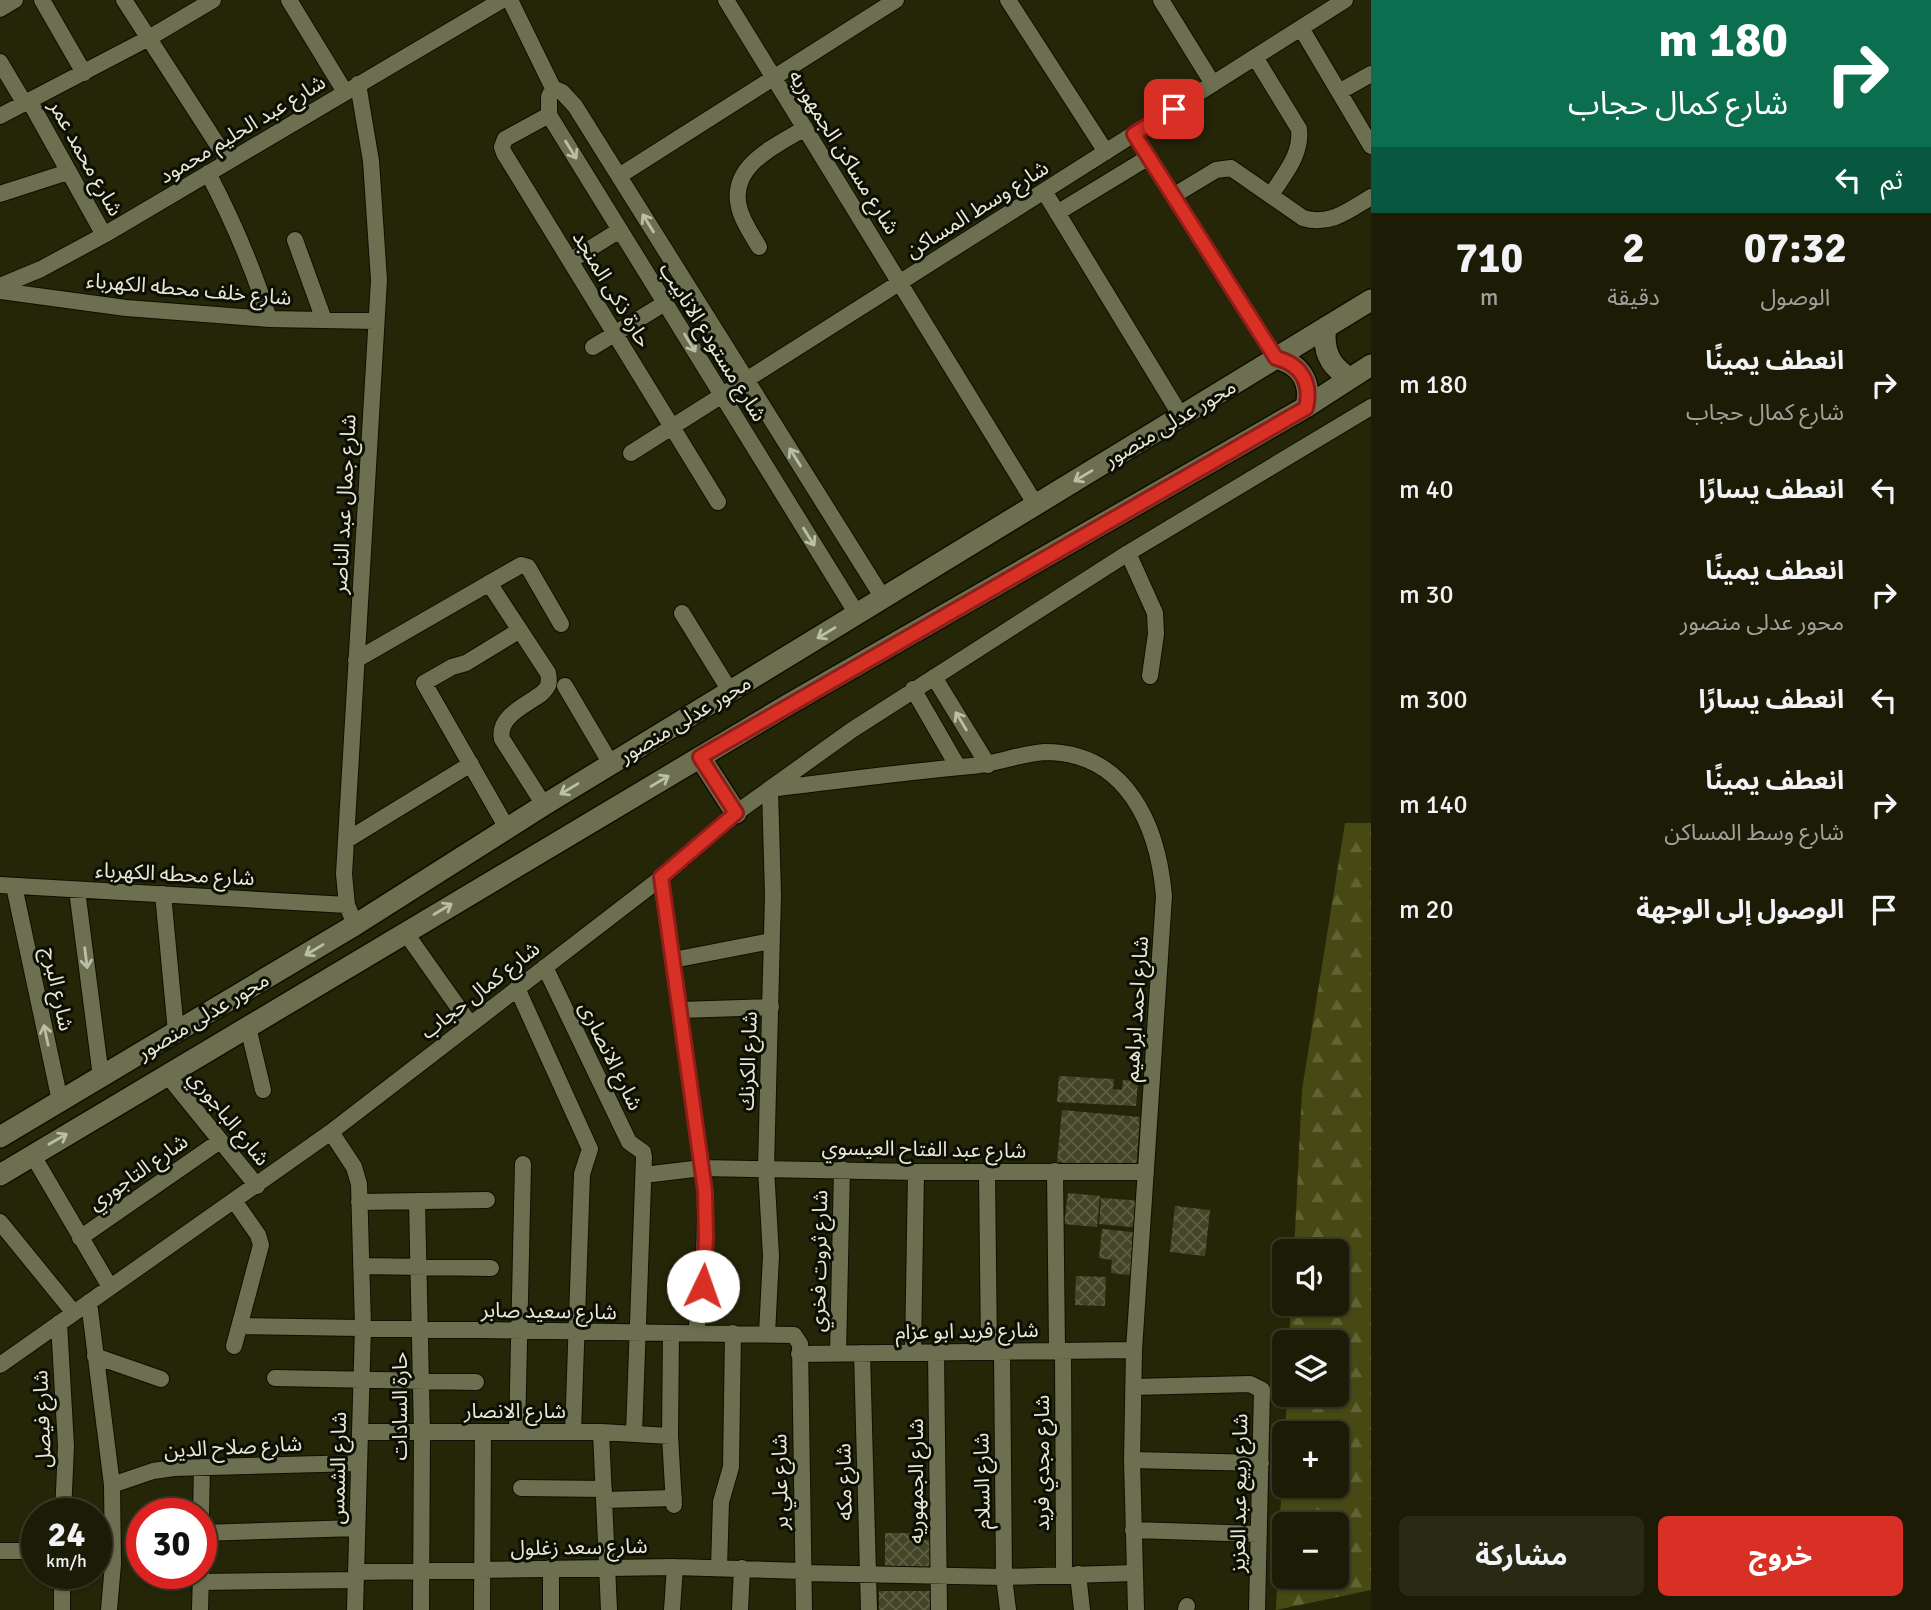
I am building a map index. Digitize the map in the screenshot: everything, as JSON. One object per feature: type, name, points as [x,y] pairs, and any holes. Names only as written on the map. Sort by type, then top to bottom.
[{"type":"main road","name":"محور عدلى منصور","points":[[0,1137],[355,925],[544,804],[1371,300]]},
{"type":"main road","points":[[1326,327],[1325,345],[1330,361],[1350,378]]},
{"type":"main road","points":[[1276,358],[1292,364],[1303,375],[1308,391],[1306,408]]},
{"type":"main road","name":"محور عدلى منصور","points":[[0,1175],[700,757],[1306,408],[1371,365]]},
{"type":"main road","points":[[700,757],[736,813]]},
{"type":"street","points":[[0,9],[15,0]]},
{"type":"street","points":[[42,0],[84,73]]},
{"type":"street","points":[[124,0],[228,162]]},
{"type":"street","points":[[0,116],[149,38],[213,0]]},
{"type":"street","name":"شارع مساكن الجمهوريه","points":[[726,0],[1036,505]]},
{"type":"street","points":[[619,176],[896,0]]},
{"type":"street","points":[[1008,0],[1106,152]]},
{"type":"street","points":[[1161,0],[1213,84]]},
{"type":"street","name":"شارع وسط المساكن","points":[[631,453],[1345,0]]},
{"type":"street","name":"شارع عبد الحليم محمود","points":[[0,288],[104,236],[501,1]]},
{"type":"street","name":"شارع مستودع الانابيب","points":[[501,1],[553,88],[570,98],[883,598]]},
{"type":"street","points":[[295,2],[352,88]]},
{"type":"street","points":[[1301,28],[1371,146]]},
{"type":"street","points":[[1255,57],[1299,129],[1300,139],[1294,159],[1271,195]]},
{"type":"street","name":"شارع محمد عمر","points":[[0,62],[28,103],[104,236]]},
{"type":"street","points":[[1339,92],[1371,74]]},
{"type":"street","name":"شارع جمال عبد الناصر","points":[[352,88],[371,161],[379,280],[344,890],[355,925]]},
{"type":"street","points":[[549,115],[549,97],[553,88]]},
{"type":"street","name":"شارع مستودع الانابيب","points":[[549,115],[857,614]]},
{"type":"street","name":"حارة ذكى المنجد","points":[[549,115],[505,139],[502,147],[718,502]]},
{"type":"street","points":[[759,247],[739,208],[739,184],[752,162],[805,128]]},
{"type":"street","points":[[1134,134],[1276,358]]},
{"type":"street","points":[[1057,213],[1149,157]]},
{"type":"street","points":[[1173,196],[1223,168],[1238,171],[1303,218],[1314,221],[1336,219],[1371,197]]},
{"type":"street","points":[[0,194],[68,172]]},
{"type":"street","points":[[208,173],[233,219],[253,268],[269,319]]},
{"type":"street","points":[[1044,191],[1181,416]]},
{"type":"street","points":[[570,261],[620,230]]},
{"type":"street","points":[[295,240],[324,320]]},
{"type":"street","name":"شارع خلف محطه الكهرباء","points":[[0,288],[126,308],[269,319],[376,321]]},
{"type":"street","points":[[593,347],[665,303]]},
{"type":"street","name":"شارع كمال حجاب","points":[[0,1365],[331,1132],[661,877],[736,813],[852,730],[1128,553],[1371,407]]},
{"type":"street","points":[[1128,553],[1155,613],[1156,634],[1150,676]]},
{"type":"street","points":[[356,660],[519,565],[526,565],[561,624]]},
{"type":"street","points":[[489,583],[548,673],[550,681],[547,689],[503,723],[500,731],[544,804]]},
{"type":"street","points":[[682,613],[730,691]]},
{"type":"street","points":[[507,828],[424,684],[452,667],[466,663],[520,630]]},
{"type":"street","points":[[934,677],[988,765]]},
{"type":"street","points":[[565,686],[611,764]]},
{"type":"street","points":[[913,689],[958,767]]},
{"type":"street","name":"شارع احمد ابراهيم","points":[[770,789],[988,765],[1044,752],[1075,757],[1104,768],[1125,786],[1141,808],[1153,834],[1164,896],[1135,1350],[1132,1460],[1136,1610]]},
{"type":"street","points":[[347,840],[471,764]]},
{"type":"street","name":"شارع الكرنك","points":[[767,1334],[771,1256],[766,1168],[773,895],[770,789]]},
{"type":"street","points":[[661,877],[702,1168],[706,1238],[696,1333]]},
{"type":"street","name":"شارع محطه الكهرباء","points":[[7,885],[347,905]]},
{"type":"street","name":"شارع البرج","points":[[7,885],[60,1101]]},
{"type":"street","name":"شارع البرج","points":[[77,890],[101,1077]]},
{"type":"street","points":[[163,894],[176,1032]]},
{"type":"street","points":[[405,932],[470,1024]]},
{"type":"street","points":[[673,960],[771,941]]},
{"type":"street","name":"شارع الانصارى","points":[[545,967],[629,1142],[643,1152],[644,1175]]},
{"type":"street","points":[[517,988],[589,1145],[582,1174],[573,1432]]},
{"type":"street","points":[[680,1010],[771,1007]]},
{"type":"street","points":[[248,1027],[263,1090]]},
{"type":"street","name":"شارع الباجوري","points":[[168,1076],[257,1186]]},
{"type":"street","name":"شارع الشمس","points":[[331,1132],[354,1167],[359,1184],[363,1326],[355,1610]]},
{"type":"street","name":"شارع التاجوري","points":[[80,1238],[220,1141]]},
{"type":"street","points":[[32,1154],[110,1287]]},
{"type":"street","points":[[517,1432],[523,1164]]},
{"type":"street","name":"شارع عبد الفتاح العيسوي","points":[[644,1175],[702,1168],[1146,1172]]},
{"type":"street","name":"شارع ثروت فخري","points":[[838,1353],[842,1169]]},
{"type":"street","name":"شارع مجدي فريد","points":[[1055,1171],[1060,1351],[1071,1575],[1082,1610]]},
{"type":"street","points":[[913,1352],[916,1172]]},
{"type":"street","name":"شارع السلام","points":[[987,1172],[1004,1577],[1008,1610]]},
{"type":"street","points":[[634,1434],[644,1175]]},
{"type":"street","points":[[359,1202],[487,1200]]},
{"type":"street","name":"حارة السادات","points":[[417,1201],[422,1432],[421,1610]]},
{"type":"street","points":[[234,1346],[261,1245],[258,1235],[235,1202]]},
{"type":"street","points":[[0,1222],[67,1318]]},
{"type":"street","points":[[361,1266],[491,1268]]},
{"type":"street","points":[[89,1302],[113,1485],[113,1564],[109,1610]]},
{"type":"street","name":"شارع فيصل","points":[[64,1498],[67,1318]]},
{"type":"street","name":"شارع سعيد صابر","points":[[240,1326],[794,1335],[799,1340],[799,1354]]},
{"type":"street","points":[[521,1489],[674,1501],[670,1436],[671,1333]]},
{"type":"street","points":[[719,1568],[721,1502],[731,1467],[733,1334]]},
{"type":"street","name":"شارع فريد ابو عزام","points":[[799,1354],[1135,1350]]},
{"type":"street","name":"شارع الجمهوريه","points":[[936,1352],[939,1610]]},
{"type":"street","name":"شارع مكه","points":[[862,1353],[869,1610]]},
{"type":"street","name":"شارع علي بر","points":[[799,1354],[804,1610]]},
{"type":"street","points":[[95,1356],[161,1379]]},
{"type":"street","points":[[275,1378],[476,1382]]},
{"type":"street","name":"شارع ربيع عبد العزيز","points":[[1134,1387],[1250,1384],[1259,1387],[1263,1394],[1257,1610]]},
{"type":"street","name":"شارع الانصار","points":[[360,1432],[601,1432],[670,1436]]},
{"type":"street","points":[[482,1610],[483,1432]]},
{"type":"street","points":[[601,1432],[609,1610]]},
{"type":"street","points":[[1132,1460],[1261,1462]]},
{"type":"street","name":"شارع صلاح الدين","points":[[113,1485],[153,1471],[359,1463]]},
{"type":"street","points":[[201,1498],[202,1467]]},
{"type":"street","points":[[217,1532],[357,1528]]},
{"type":"street","points":[[1133,1530],[1259,1534]]},
{"type":"street","points":[[0,1551],[21,1551]]},
{"type":"street","name":"شارع سعد زغلول","points":[[217,1578],[356,1576],[421,1570],[607,1567],[742,1568],[1004,1577],[1134,1573]]},
{"type":"street","points":[[672,1610],[675,1567]]},
{"type":"street","points":[[551,1568],[551,1610]]},
{"type":"street","points":[[740,1610],[742,1568]]},
{"type":"street","points":[[62,1589],[62,1610]]},
{"type":"street","points":[[200,1610],[201,1589]]},
{"type":"green space","points":[[1345,823],[1371,823],[1371,1590],[1276,1610],[1277,1589],[1349,1589],[1349,1512],[1280,1512],[1281,1498],[1349,1498],[1349,1421],[1286,1421],[1286,1407],[1349,1407],[1349,1330],[1290,1330],[1290,1316],[1349,1316],[1349,1239],[1295,1239],[1302,1090]]},
{"type":"building","points":[[1059,1076],[1114,1079],[1113,1089],[1122,1090],[1123,1080],[1138,1081],[1136,1106],[1057,1102]]},
{"type":"building","points":[[1062,1110],[1140,1117],[1136,1169],[1057,1162]]},
{"type":"building","points":[[1068,1193],[1100,1196],[1097,1227],[1064,1224]]},
{"type":"building","points":[[1101,1198],[1144,1201],[1142,1228],[1099,1224]]},
{"type":"building","points":[[1175,1206],[1210,1210],[1205,1256],[1170,1252]]},
{"type":"building","points":[[1102,1229],[1142,1233],[1138,1276],[1111,1273],[1112,1260],[1099,1258]]},
{"type":"building","points":[[1076,1276],[1106,1277],[1105,1306],[1075,1305]]},
{"type":"building","points":[[885,1533],[916,1533],[916,1540],[936,1540],[935,1571],[885,1570]]},
{"type":"building","points":[[879,1591],[939,1591],[939,1610],[879,1610]]},
{"type":"route","points":[[703,1286],[705,1191],[661,877],[736,813],[700,757],[1306,408],[1308,391],[1303,375],[1292,364],[1276,358],[1134,134],[1174,109]]}]
